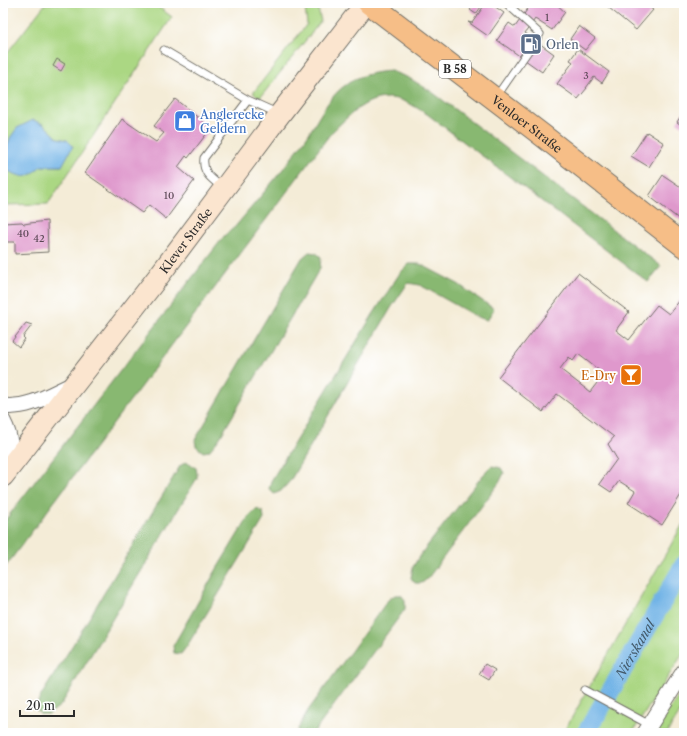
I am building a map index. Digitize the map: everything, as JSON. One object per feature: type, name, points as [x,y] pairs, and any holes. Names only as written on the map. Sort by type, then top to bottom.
[{"type":"main road","name":"Venloer Straße","points":[[368,3],[495,99],[684,246]]},
{"type":"main road","name":"Klever Straße","points":[[6,472],[158,277],[223,188],[280,114],[368,3]]},
{"type":"street","points":[[3,406],[22,406],[32,403],[74,384]]},
{"type":"street","points":[[3,421],[10,437],[11,452],[6,472]]},
{"type":"street","points":[[647,729],[684,671]]},
{"type":"lane","points":[[495,99],[540,34],[506,3]]},
{"type":"lane","points":[[164,50],[248,100],[280,114]]},
{"type":"lane","points":[[223,188],[208,176],[203,166],[204,158],[248,100]]},
{"type":"lane","points":[[585,690],[617,708],[647,729]]},
{"type":"green space","points":[[46,3],[153,3],[172,17],[48,204],[3,205],[3,58]],"holes":[[[43,124],[58,138],[67,140],[62,166],[41,166]]]},
{"type":"green space","points":[[300,3],[315,3],[321,21],[260,98],[253,93],[307,24],[305,8]]},
{"type":"green space","points":[[391,71],[409,78],[432,92],[661,266],[648,282],[427,114],[409,103],[394,98],[373,100],[355,111],[331,133],[3,570],[3,523],[225,235],[235,227],[288,163],[304,141],[329,101],[342,88],[360,77]]},
{"type":"green space","points":[[309,252],[316,253],[321,257],[320,268],[219,439],[209,451],[203,452],[196,446],[195,440],[302,258]]},
{"type":"green space","points":[[409,264],[420,264],[458,284],[494,309],[487,320],[477,317],[420,285],[408,283],[391,308],[290,481],[281,491],[274,494],[269,489],[271,481],[372,316],[400,273]]},
{"type":"green space","points":[[186,462],[196,468],[197,478],[61,705],[49,714],[40,714],[35,708],[42,694],[180,466]]},
{"type":"green space","points":[[492,466],[501,468],[504,473],[499,483],[428,578],[422,583],[415,583],[411,578],[413,567],[420,555],[483,475]]},
{"type":"green space","points":[[257,509],[263,512],[264,519],[187,646],[181,654],[174,653],[173,646],[218,567],[249,516]]},
{"type":"green space","points":[[684,522],[684,652],[632,733],[563,733]]},
{"type":"green space","points":[[395,595],[401,595],[405,600],[405,609],[315,731],[313,733],[298,733],[298,729],[307,712],[388,600]]},
{"type":"green space","points":[[684,687],[684,706],[667,733],[654,733]]},
{"type":"water","points":[[33,120],[43,124],[58,138],[67,140],[73,146],[62,166],[41,166],[29,175],[23,176],[8,171],[5,154],[10,138],[17,128]]},
{"type":"building","points":[[475,3],[483,4],[476,14],[470,10]]},
{"type":"building","points":[[486,3],[490,3],[504,13],[488,36],[468,22],[472,23]]},
{"type":"building","points":[[527,3],[555,3],[565,12],[552,30],[535,19],[525,33],[554,54],[542,72],[497,40],[509,23],[515,27],[529,7],[529,4]]},
{"type":"building","points":[[603,3],[644,3],[653,10],[636,30]]},
{"type":"building","points":[[579,26],[595,38],[585,50],[570,39]]},
{"type":"building","points":[[578,49],[609,72],[602,83],[594,77],[578,99],[557,84],[573,62],[570,60]]},
{"type":"building","points":[[57,59],[65,64],[61,71],[53,66]]},
{"type":"building","points":[[175,99],[211,128],[188,158],[186,156],[178,167],[194,181],[166,219],[149,205],[142,213],[85,173],[122,119],[156,142],[164,133],[154,126]]},
{"type":"building","points":[[684,111],[684,127],[677,122]]},
{"type":"building","points":[[647,132],[664,143],[649,167],[631,156]]},
{"type":"building","points":[[663,175],[684,189],[684,223],[649,196]]},
{"type":"building","points":[[47,221],[48,252],[15,254],[15,242],[3,242],[3,223],[22,222],[24,224]]},
{"type":"building","points":[[578,273],[629,312],[616,330],[629,340],[657,305],[669,314],[684,295],[684,490],[662,525],[628,503],[635,491],[619,481],[611,492],[599,484],[617,459],[608,444],[614,437],[557,394],[543,412],[498,377]],"holes":[[[578,354],[604,374],[590,392],[560,369],[569,357],[573,361]]]},
{"type":"building","points":[[26,323],[32,325],[23,337],[25,339],[19,347],[12,341]]},
{"type":"building","points":[[485,664],[495,670],[489,680],[479,674]]},
{"type":"waterway","name":"Nierskanal","points":[[586,733],[684,565]]},
{"type":"place","name":"Orlen","points":[[531,44]]},
{"type":"place","name":"Anglerecke Geldern","points":[[185,121]]},
{"type":"place","name":"E-Dry","points":[[631,375]]}]
